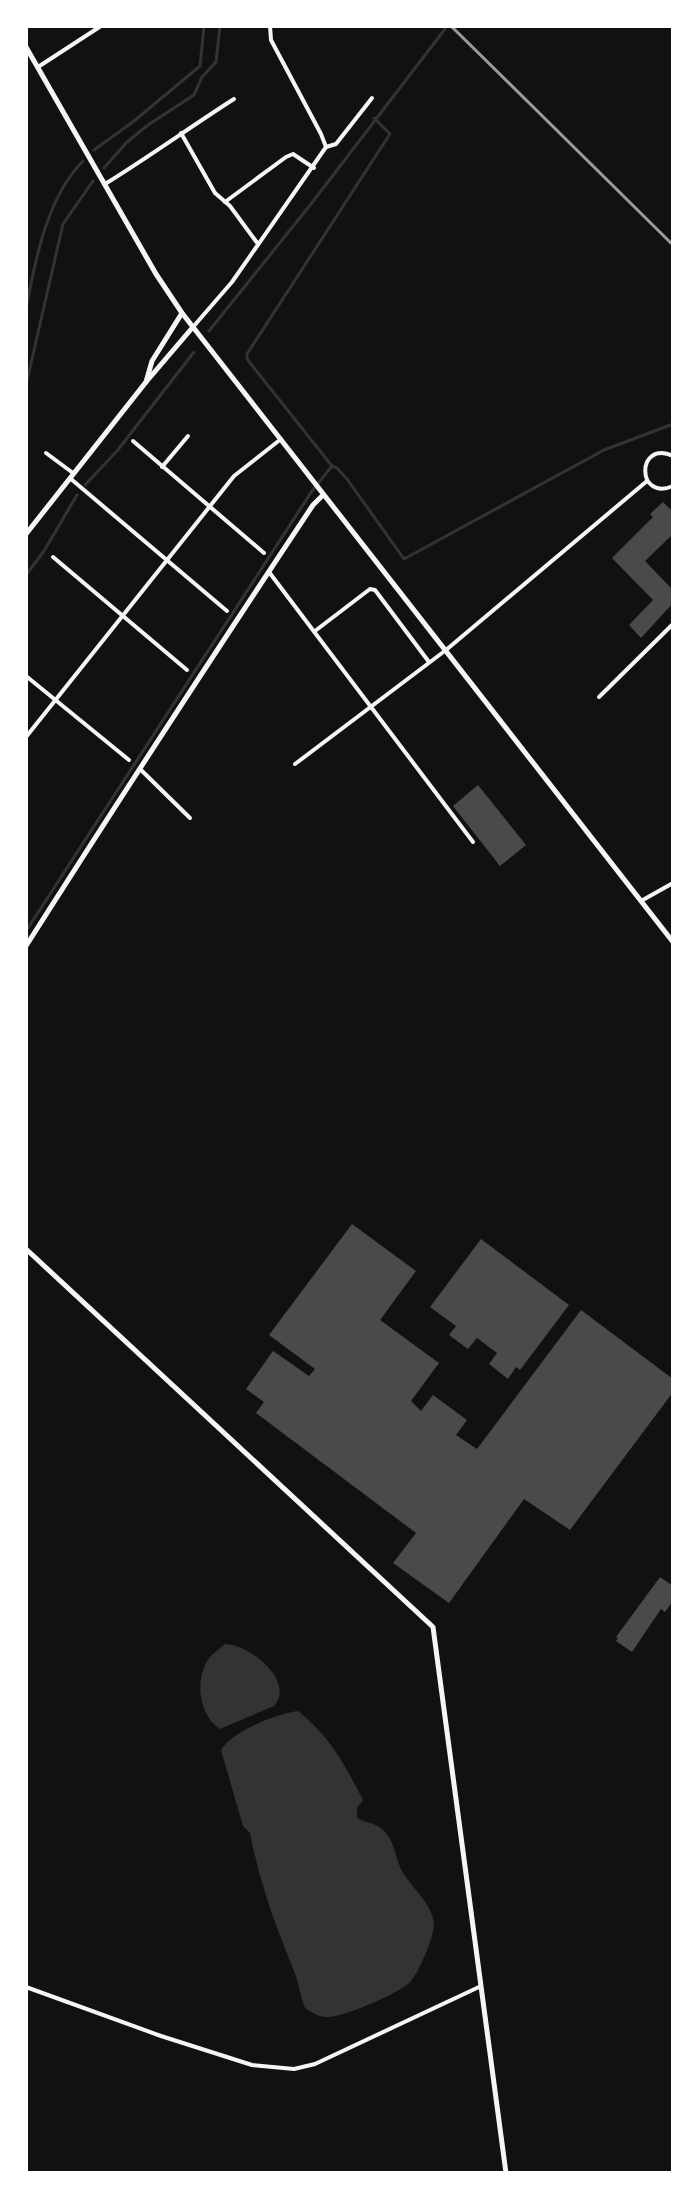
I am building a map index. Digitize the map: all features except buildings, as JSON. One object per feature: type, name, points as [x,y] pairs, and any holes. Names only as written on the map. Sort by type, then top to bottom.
[{"type":"street","points":[[38,67],[101,26]]},
{"type":"street","points":[[270,26],[271,40],[326,147]]},
{"type":"street","points":[[26,47],[156,274],[182,313],[673,942]]},
{"type":"street","points":[[26,533],[146,382],[232,282],[326,147],[336,144],[372,98]]},
{"type":"street","points":[[105,184],[163,149],[181,133],[234,99]]},
{"type":"street","points":[[181,133],[215,193],[258,244]]},
{"type":"street","points":[[225,202],[293,154],[314,168]]},
{"type":"street","points":[[146,382],[152,361],[182,313]]},
{"type":"street","points":[[162,467],[188,436]]},
{"type":"street","points":[[26,737],[234,476],[281,439]]},
{"type":"street","points":[[133,441],[264,553]]},
{"type":"street","points":[[46,453],[227,611]]},
{"type":"street","points":[[673,456],[660,453],[649,458],[644,469],[647,481],[662,489],[673,486]]},
{"type":"street","points":[[295,764],[446,650],[647,481]]},
{"type":"street","points":[[26,946],[139,768],[323,495]]},
{"type":"street","points":[[53,557],[187,670]]},
{"type":"street","points":[[269,572],[473,842]]},
{"type":"street","points":[[315,631],[370,589],[375,590],[429,662]]},
{"type":"street","points":[[599,697],[673,624]]},
{"type":"street","points":[[26,676],[129,760]]},
{"type":"street","points":[[139,768],[190,818]]},
{"type":"street","points":[[641,901],[673,883]]},
{"type":"street","points":[[26,1249],[433,1627],[506,2173]]},
{"type":"street","points":[[26,1987],[252,2065],[294,2069],[315,2064],[479,1987]]},
{"type":"shaded area","points":[[225,1644],[246,1650],[267,1666],[279,1686],[279,1696],[274,1706],[220,1729],[208,1716],[200,1690],[208,1660]]},
{"type":"shaded area","points":[[298,1711],[319,1730],[343,1763],[363,1800],[357,1808],[357,1818],[377,1825],[387,1834],[401,1869],[430,1910],[434,1926],[425,1955],[410,1982],[357,2009],[327,2017],[305,2008],[263,1887],[250,1833],[243,1826],[221,1750],[235,1736],[255,1724]]},
{"type":"waterway","points":[[94,150],[200,66],[204,26]]},
{"type":"waterway","points":[[104,168],[127,142],[194,95],[202,77],[216,62],[220,26]]},
{"type":"waterway","points":[[209,331],[445,29]]},
{"type":"waterway","points":[[332,466],[247,359],[247,354],[390,134],[374,118]]},
{"type":"waterway","points":[[26,309],[44,230],[60,193],[83,161]]},
{"type":"waterway","points":[[26,385],[63,224],[93,181]]},
{"type":"waterway","points":[[85,485],[117,451],[194,352]]},
{"type":"waterway","points":[[26,931],[312,491],[332,466],[347,479],[404,559],[604,450],[673,424]]},
{"type":"waterway","points":[[26,575],[77,495]]},
{"type":"railway","points":[[451,26],[673,245]]}]
